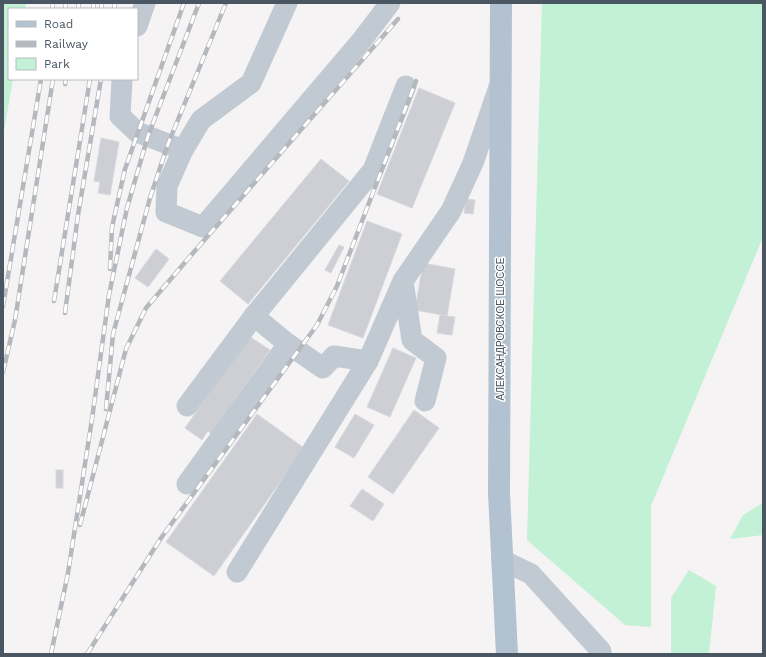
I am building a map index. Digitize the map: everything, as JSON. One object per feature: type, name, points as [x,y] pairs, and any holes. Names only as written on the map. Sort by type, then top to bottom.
[{"type":"main road","name":"АЛЕКСАНДРОВСКОЕ ШОССЕ","points":[[501,3],[499,493],[507,654]]},
{"type":"lane","points":[[138,23],[145,3]]},
{"type":"lane","points":[[286,3],[251,83],[201,120],[183,150],[167,186],[166,212],[203,227],[357,46],[390,3]]},
{"type":"lane","points":[[122,80],[120,116],[137,132],[183,150]]},
{"type":"lane","points":[[237,572],[368,361],[403,281],[451,211],[472,163],[500,83]]},
{"type":"lane","points":[[187,406],[254,316],[372,170],[406,86]]},
{"type":"lane","points":[[403,281],[412,340],[436,358],[425,401]]},
{"type":"lane","points":[[254,316],[288,344],[323,368],[334,356],[368,361]]},
{"type":"lane","points":[[187,484],[288,344]]},
{"type":"lane","points":[[502,560],[531,574],[601,652],[601,654]]},
{"type":"green space","points":[[3,3],[26,3],[25,8],[8,8],[8,80],[13,80],[3,137]]},
{"type":"green space","points":[[542,3],[763,3],[763,237],[651,506],[651,627],[625,625],[527,540]]},
{"type":"green space","points":[[763,503],[763,535],[730,539],[743,515]]},
{"type":"green space","points":[[689,570],[716,586],[709,654],[671,654],[671,598]]},
{"type":"building","points":[[419,88],[455,103],[412,208],[377,194]]},
{"type":"building","points":[[101,138],[119,142],[110,195],[98,193],[100,182],[94,181]]},
{"type":"building","points":[[321,159],[349,181],[248,304],[220,281]]},
{"type":"building","points":[[466,199],[475,200],[473,214],[464,213]]},
{"type":"building","points":[[367,221],[402,234],[363,338],[328,325]]},
{"type":"building","points":[[339,245],[344,247],[331,273],[325,270]]},
{"type":"building","points":[[156,249],[169,259],[148,287],[135,278]]},
{"type":"building","points":[[423,263],[455,269],[447,316],[415,310]]},
{"type":"building","points":[[440,315],[455,317],[452,335],[437,333]]},
{"type":"building","points":[[249,336],[270,350],[211,434],[208,431],[202,440],[185,428]]},
{"type":"building","points":[[393,348],[416,358],[390,417],[367,407]]},
{"type":"building","points":[[414,410],[439,428],[393,494],[368,477]]},
{"type":"building","points":[[257,414],[304,448],[214,576],[166,542]]},
{"type":"building","points":[[355,414],[374,425],[354,458],[335,447]]},
{"type":"building","points":[[56,470],[63,470],[63,488],[56,488]]},
{"type":"building","points":[[362,489],[384,504],[373,521],[350,506]]},
{"type":"railway","points":[[52,8],[53,3]]},
{"type":"railway","points":[[65,8],[66,3]]},
{"type":"railway","points":[[78,8],[79,3]]},
{"type":"railway","points":[[93,8],[94,3]]},
{"type":"railway","points":[[101,8],[102,3]]},
{"type":"railway","points":[[114,8],[115,3]]},
{"type":"railway","points":[[110,269],[112,227],[125,169],[184,3]]},
{"type":"railway","points":[[51,654],[68,573],[92,419],[109,295],[127,208],[148,136],[199,3]]},
{"type":"railway","points":[[106,409],[113,334],[150,198],[168,144],[226,3]]},
{"type":"railway","points":[[80,525],[126,349],[146,308],[398,19]]},
{"type":"railway","points":[[3,306],[41,80]]},
{"type":"railway","points":[[3,372],[15,320],[53,80]]},
{"type":"railway","points":[[65,84],[66,80]]},
{"type":"railway","points":[[54,301],[90,80]]},
{"type":"railway","points":[[65,313],[78,215],[101,80]]},
{"type":"railway","points":[[87,654],[161,538],[317,325],[337,286],[416,81]]}]
